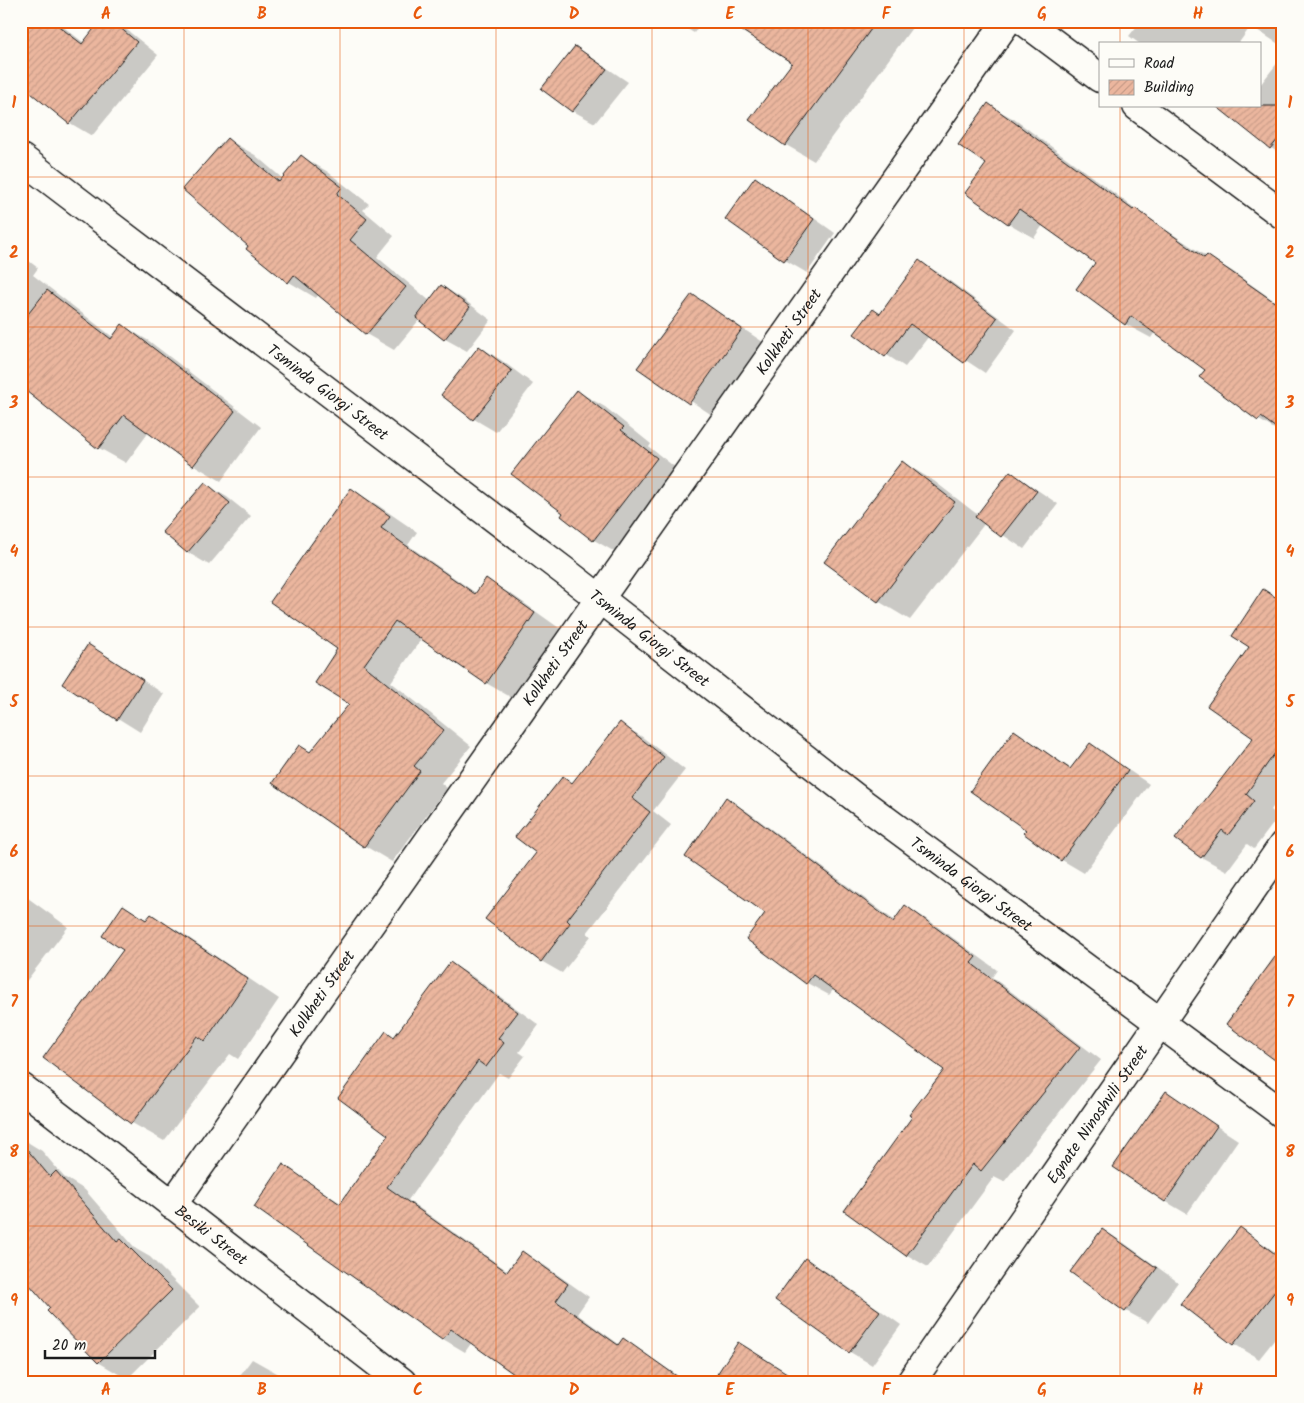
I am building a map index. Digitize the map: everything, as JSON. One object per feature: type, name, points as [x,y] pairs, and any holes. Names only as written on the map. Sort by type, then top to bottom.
[{"type":"street","name":"Kolkheti Street","points":[[172,1205],[601,600],[1007,21]]},
{"type":"street","points":[[1024,21],[1099,77]]},
{"type":"street","points":[[1141,108],[1283,215]]},
{"type":"street","name":"Tsminda Giorgi Street","points":[[21,158],[601,600],[857,798],[1283,1114]]},
{"type":"street","name":"Egnate Ninoshvili Street","points":[[911,1382],[1283,845]]},
{"type":"street","name":"Besiki Street","points":[[21,1087],[402,1382]]},
{"type":"building","points":[[21,21],[52,21],[82,44],[100,21],[112,21],[137,42],[69,124],[21,85]]},
{"type":"building","points":[[727,21],[877,21],[785,146],[749,120],[792,63]]},
{"type":"building","points":[[575,46],[607,69],[572,112],[541,89]]},
{"type":"building","points":[[988,103],[1133,210],[1135,208],[1204,258],[1207,255],[1283,308],[1283,433],[1261,417],[1258,421],[1199,377],[1205,370],[1131,316],[1125,325],[1076,289],[1095,263],[1019,209],[1008,224],[965,193],[986,164],[958,145]]},
{"type":"building","points":[[1283,106],[1283,133],[1270,149],[1219,108]]},
{"type":"building","points":[[227,138],[279,182],[301,155],[342,187],[337,194],[367,219],[350,240],[406,287],[366,335],[294,275],[288,283],[246,249],[248,246],[182,189]]},
{"type":"building","points":[[755,177],[814,219],[784,261],[725,219]]},
{"type":"building","points":[[919,260],[997,318],[964,363],[910,324],[885,357],[854,334],[873,309],[880,314]]},
{"type":"building","points":[[441,285],[470,307],[444,340],[416,318]]},
{"type":"building","points":[[47,290],[111,339],[122,324],[235,411],[193,466],[124,415],[98,449],[21,387],[21,323]]},
{"type":"building","points":[[692,294],[742,329],[689,404],[637,368]]},
{"type":"building","points":[[479,346],[512,371],[473,420],[441,395]]},
{"type":"building","points":[[577,390],[624,427],[621,430],[657,458],[593,541],[561,516],[563,513],[511,474]]},
{"type":"building","points":[[902,461],[955,502],[878,602],[824,562]]},
{"type":"building","points":[[1010,471],[1037,491],[1001,537],[975,517]]},
{"type":"building","points":[[205,482],[230,503],[187,553],[162,532]]},
{"type":"building","points":[[351,488],[390,516],[381,528],[475,594],[486,578],[535,613],[486,684],[395,621],[364,665],[444,730],[414,766],[420,771],[364,847],[272,783],[299,745],[310,752],[349,704],[315,683],[337,649],[270,602]]},
{"type":"building","points":[[1263,589],[1283,602],[1283,759],[1275,753],[1246,794],[1254,801],[1228,835],[1222,830],[1201,858],[1175,839],[1253,738],[1207,706],[1249,647],[1232,636]]},
{"type":"building","points":[[88,644],[143,680],[117,720],[62,684]]},
{"type":"building","points":[[620,722],[664,757],[632,798],[650,812],[567,920],[570,923],[541,962],[485,919],[536,853],[515,837],[563,776],[572,783]]},
{"type":"building","points":[[1014,730],[1070,769],[1090,743],[1128,770],[1061,861],[1023,833],[1026,830],[970,791]]},
{"type":"building","points":[[726,797],[893,922],[905,905],[976,957],[971,963],[1080,1047],[981,1171],[973,1164],[906,1256],[844,1211],[912,1117],[909,1115],[944,1070],[813,975],[806,984],[746,939],[765,913],[685,857]]},
{"type":"building","points":[[123,905],[146,920],[151,914],[248,979],[205,1041],[197,1036],[131,1124],[43,1058],[123,950],[102,936]]},
{"type":"building","points":[[1283,946],[1283,1066],[1226,1024]]},
{"type":"building","points":[[450,962],[518,1012],[498,1038],[504,1043],[486,1067],[478,1061],[387,1187],[507,1272],[522,1251],[568,1284],[556,1301],[618,1345],[623,1338],[685,1382],[525,1382],[451,1329],[442,1340],[254,1207],[283,1164],[340,1204],[388,1135],[338,1098],[386,1031],[394,1037]]},
{"type":"building","points":[[1166,1091],[1217,1126],[1165,1202],[1113,1167]]},
{"type":"building","points":[[21,1142],[50,1177],[56,1171],[117,1242],[121,1239],[172,1290],[98,1363],[47,1311],[50,1308],[21,1275]]},
{"type":"building","points":[[1240,1227],[1283,1260],[1283,1281],[1233,1345],[1180,1304]]},
{"type":"building","points":[[1102,1229],[1157,1268],[1125,1312],[1070,1272]]},
{"type":"building","points":[[805,1258],[880,1311],[849,1353],[775,1300]]},
{"type":"building","points":[[738,1342],[801,1382],[712,1382]]}]
